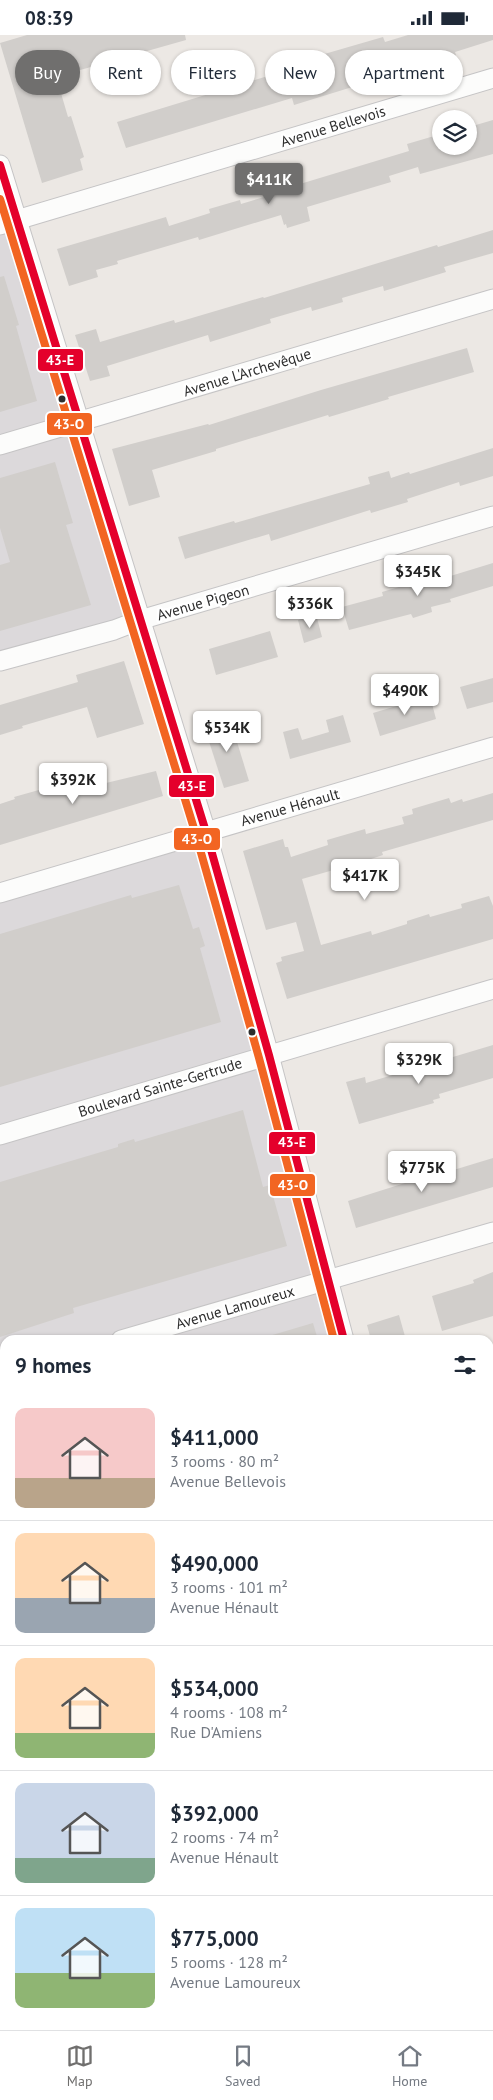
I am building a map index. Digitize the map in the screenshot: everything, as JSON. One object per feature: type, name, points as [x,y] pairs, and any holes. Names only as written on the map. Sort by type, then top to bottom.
[{"type":"street","name":"Avenue Bellevois","points":[[8,223],[493,78]]},
{"type":"street","points":[[0,165],[8,223],[80,421],[206,832],[269,1055],[343,1335]]},
{"type":"street","name":"Avenue L'Archevêque","points":[[0,445],[493,299]]},
{"type":"street","name":"Avenue Pigeon","points":[[0,661],[114,630],[140,620],[493,517]]},
{"type":"street","name":"Avenue Hénault","points":[[0,893],[493,747]]},
{"type":"street","name":"Boulevard Sainte-Gertrude","points":[[0,1135],[493,989]]},
{"type":"street","name":"Avenue Lamoureux","points":[[138,1335],[493,1231]]},
{"type":"shaded area","points":[[0,165],[140,620],[0,661]]},
{"type":"shaded area","points":[[206,832],[344,1335],[0,1335],[0,893]]},
{"type":"building","points":[[27,35],[185,35],[186,40],[151,50],[90,50],[90,67],[80,70],[80,50],[15,50],[15,93],[0,43]]},
{"type":"building","points":[[408,35],[493,35],[493,40],[461,50],[345,50],[345,89],[335,92],[335,51],[383,37],[385,42]]},
{"type":"building","points":[[265,77],[265,95],[326,95],[294,105],[292,98],[126,148],[117,122],[205,95],[255,95],[255,80]]},
{"type":"building","points":[[16,95],[62,95],[68,117],[71,116],[84,157],[80,159],[83,170],[42,183]]},
{"type":"building","points":[[493,120],[493,154],[420,174],[418,167],[389,176],[391,182],[307,207],[310,221],[287,228],[281,215],[199,240],[198,237],[117,261],[118,264],[96,270],[98,277],[69,286],[57,249],[166,217],[169,226],[210,213],[209,209],[240,200],[241,204],[274,194],[273,190],[299,182],[300,184],[409,151],[407,144],[432,137],[432,155],[477,155],[477,125]]},
{"type":"building","points":[[493,230],[493,253],[444,267],[446,272],[384,291],[383,286],[342,298],[343,302],[312,311],[311,307],[270,319],[271,323],[210,342],[208,335],[107,366],[110,376],[90,381],[75,335],[96,329],[100,342],[174,320],[175,323],[264,298],[437,245],[438,247]]},
{"type":"building","points":[[4,276],[19,325],[16,326],[37,401],[0,412],[0,277]]},
{"type":"building","points":[[467,348],[474,372],[152,470],[160,497],[129,506],[112,449],[209,425],[321,390]]},
{"type":"building","points":[[493,448],[493,476],[460,486],[459,482],[407,499],[408,502],[371,513],[370,510],[271,541],[269,534],[185,559],[178,537],[234,521],[235,523],[370,484],[368,477],[389,471],[391,478],[409,472],[410,474]]},
{"type":"building","points":[[55,462],[73,523],[66,525],[91,605],[0,631],[0,565],[10,562],[0,528],[0,478]]},
{"type":"building","points":[[493,563],[493,586],[450,599],[451,602],[431,607],[432,612],[413,618],[411,614],[349,630],[342,607],[383,596],[382,592],[443,574],[444,578]]},
{"type":"building","points":[[316,614],[322,637],[304,643],[298,620]]},
{"type":"building","points":[[270,631],[278,657],[216,675],[209,649]]},
{"type":"building","points":[[124,661],[144,724],[97,738],[87,707],[22,726],[23,728],[0,735],[0,705],[78,682],[76,675]]},
{"type":"building","points":[[493,678],[493,702],[467,709],[460,687]]},
{"type":"building","points":[[430,696],[436,719],[380,736],[373,713]]},
{"type":"building","points":[[343,715],[351,742],[290,759],[283,732],[298,728],[302,740],[329,732],[326,720]]},
{"type":"building","points":[[230,719],[249,781],[224,788],[204,726]]},
{"type":"building","points":[[156,771],[163,796],[0,845],[0,804],[15,799],[14,797],[53,786],[55,795],[85,785],[83,778],[103,773],[106,783]]},
{"type":"building","points":[[493,793],[493,820],[382,852],[383,855],[365,861],[367,867],[346,874],[344,867],[302,879],[321,945],[371,931],[372,935],[407,924],[407,921],[429,914],[430,917],[462,908],[461,904],[489,896],[493,906],[493,939],[287,999],[276,963],[282,961],[281,957],[304,951],[296,922],[266,930],[243,851],[283,839],[291,857],[328,845],[327,840],[365,829],[366,834],[404,824],[402,817],[413,814],[412,809],[449,798],[451,803],[462,799],[463,802]]},
{"type":"building","points":[[179,885],[193,929],[199,927],[205,946],[200,948],[221,1022],[0,1087],[0,934],[131,895],[132,898]]},
{"type":"building","points":[[493,1045],[493,1078],[439,1094],[440,1098],[433,1100],[434,1103],[359,1124],[346,1082],[365,1077],[366,1083]]},
{"type":"building","points":[[243,1110],[263,1187],[270,1185],[287,1246],[73,1308],[74,1313],[6,1335],[0,1335],[0,1182],[118,1147],[118,1144],[134,1139],[135,1142]]},
{"type":"building","points":[[493,1158],[493,1187],[356,1228],[348,1201],[446,1170],[447,1172]]},
{"type":"building","points":[[493,1272],[493,1316],[442,1331],[432,1296],[474,1283],[473,1280]]},
{"type":"building","points":[[399,1315],[405,1335],[370,1335],[367,1325]]},
{"type":"building","points":[[313,1323],[317,1335],[272,1335]]},
{"type":"transit line","name":"43-E","points":[[0,165],[206,832],[269,1055],[343,1335]]},
{"type":"transit line","name":"43-O","points":[[0,199],[196,835],[259,1058],[333,1335]]}]
